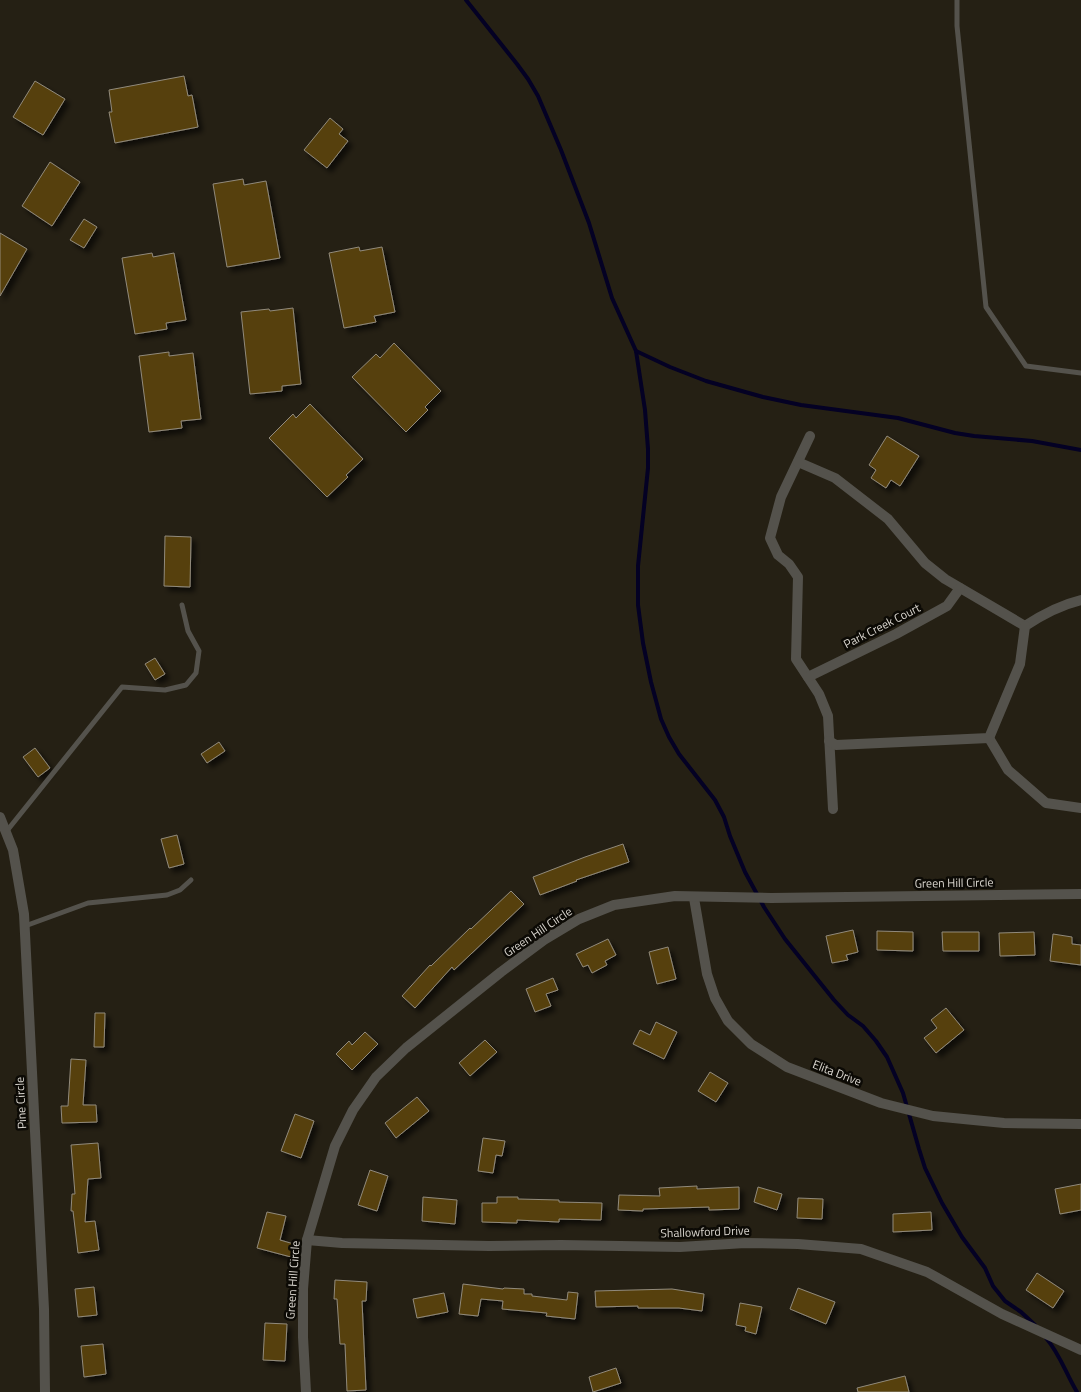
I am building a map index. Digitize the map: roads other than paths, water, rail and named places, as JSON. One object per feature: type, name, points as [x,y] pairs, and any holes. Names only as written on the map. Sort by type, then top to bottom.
[{"type":"street","points":[[810,436],[781,497],[770,538],[778,555],[789,564],[798,577],[796,659],[819,694],[828,716],[833,809]]},
{"type":"street","points":[[798,462],[835,478],[888,519],[925,563],[960,588],[1025,626]]},
{"type":"street","name":"Park Creek Court","points":[[808,677],[896,634],[947,606],[960,588]]},
{"type":"street","points":[[989,738],[1020,664],[1025,626],[1041,615],[1065,604],[1081,600]]},
{"type":"street","points":[[829,741],[836,745],[989,738]]},
{"type":"street","points":[[989,738],[1008,770],[1046,803],[1081,808]]},
{"type":"street","name":"Pine Circle","points":[[0,817],[15,859],[25,926],[44,1309],[45,1392]]},
{"type":"street","name":"Green Hill Circle","points":[[306,1392],[303,1289],[307,1240],[335,1146],[354,1110],[376,1077],[406,1048],[537,946],[579,919],[614,905],[674,896],[694,898],[772,898],[1081,894]]},
{"type":"street","name":"Elita Drive","points":[[694,898],[704,957],[714,998],[728,1021],[751,1044],[787,1067],[881,1103],[933,1116],[1004,1123],[1081,1124]]},
{"type":"street","name":"Shallowford Drive","points":[[307,1240],[342,1243],[489,1246],[680,1247],[745,1243],[798,1244],[861,1249],[927,1272],[1002,1314],[1081,1350]]},
{"type":"lane","points":[[957,0],[957,26],[986,307],[1026,366],[1081,373]]},
{"type":"lane","points":[[6,832],[122,688],[164,690],[186,685],[196,673],[199,651],[188,631],[182,605]]},
{"type":"lane","points":[[25,926],[88,903],[167,895],[180,890],[191,880]]},
{"type":"waterway","points":[[466,0],[517,64],[538,96],[589,223],[612,298],[636,351],[645,410],[648,449],[648,468],[638,566],[638,605],[643,643],[661,719],[679,754],[715,800],[724,817],[745,872],[764,907],[785,939],[834,1000],[848,1015],[863,1026],[887,1057],[903,1093],[925,1168],[942,1203],[962,1237],[985,1268],[993,1286],[1005,1301],[1035,1325]]},
{"type":"waterway","points":[[636,351],[706,381],[763,397],[801,405],[898,418],[955,433],[1032,441],[1081,450]]},
{"type":"waterway","points":[[1046,1338],[1059,1357],[1077,1392]]}]
